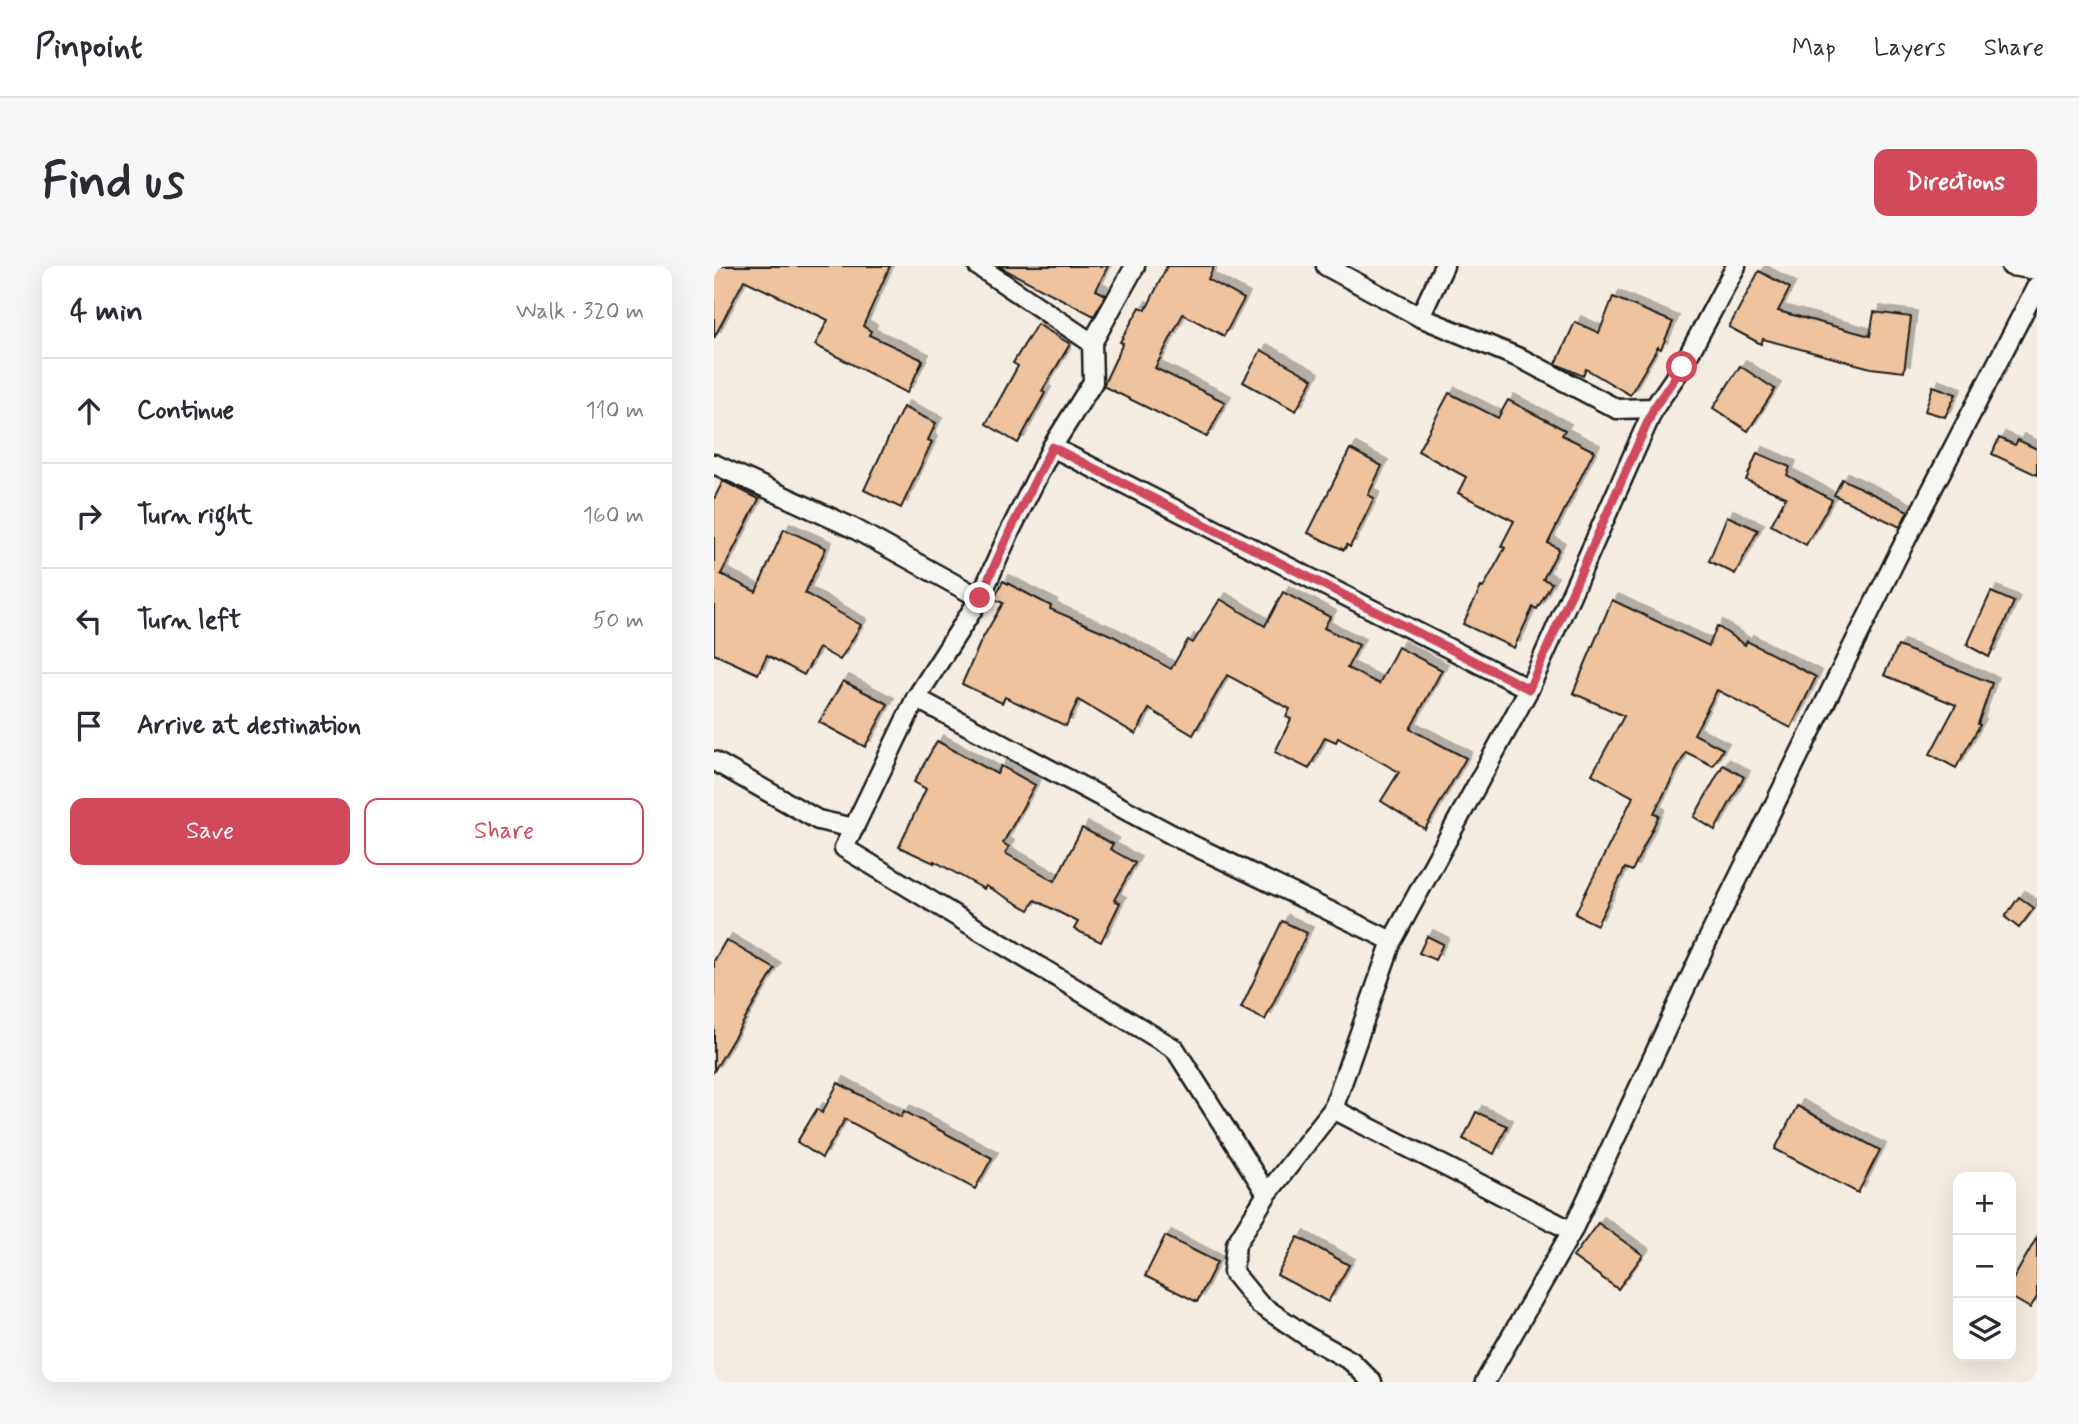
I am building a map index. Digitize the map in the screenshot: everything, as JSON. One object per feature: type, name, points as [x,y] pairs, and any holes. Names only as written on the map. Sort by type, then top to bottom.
[{"type":"street","points":[[978,266],[1092,343]]},
{"type":"street","points":[[1135,266],[1092,343],[1093,383],[1052,447],[980,598],[916,698],[844,848],[1175,1049],[1268,1194]]},
{"type":"street","points":[[1326,266],[1420,317],[1522,359],[1617,409],[1654,408]]},
{"type":"street","points":[[1420,317],[1444,266]]},
{"type":"street","points":[[1372,1382],[1351,1361],[1259,1304],[1233,1272],[1237,1244],[1268,1194],[1333,1109],[1392,941],[1529,689],[1654,408],[1682,367],[1736,266]]},
{"type":"street","points":[[2011,266],[2037,270]]},
{"type":"street","points":[[1485,1382],[1572,1231],[1717,920],[1897,557],[2037,286]]},
{"type":"street","points":[[1052,447],[1529,689]]},
{"type":"street","points":[[714,464],[853,528],[980,598]]},
{"type":"street","points":[[916,698],[1182,840],[1392,941]]},
{"type":"street","points":[[714,761],[818,820],[854,828]]},
{"type":"street","points":[[1333,1109],[1572,1231]]},
{"type":"building","points":[[714,266],[890,266],[863,326],[871,331],[869,335],[923,360],[907,393],[815,345],[828,320],[744,280],[714,338]]},
{"type":"building","points":[[998,266],[1108,266],[1096,290],[1106,295],[1094,316]]},
{"type":"building","points":[[1167,266],[1214,266],[1208,279],[1244,299],[1224,336],[1183,314],[1155,368],[1225,402],[1207,437],[1103,386],[1123,343],[1120,342],[1140,307],[1146,310]]},
{"type":"building","points":[[1759,271],[1790,288],[1778,311],[1870,336],[1874,312],[1911,317],[1904,372],[1871,368],[1763,339],[1761,344],[1729,327]]},
{"type":"building","points":[[1613,297],[1673,322],[1661,349],[1658,347],[1630,395],[1586,369],[1583,376],[1556,364],[1575,322],[1599,333]]},
{"type":"building","points":[[1037,324],[1070,344],[1042,391],[1045,393],[1018,443],[986,424],[1018,366],[1013,363]]},
{"type":"building","points":[[1261,350],[1313,379],[1296,411],[1243,382]]},
{"type":"building","points":[[1740,366],[1775,389],[1748,431],[1713,408]]},
{"type":"building","points":[[1933,386],[1956,394],[1945,417],[1925,411]]},
{"type":"building","points":[[1449,393],[1498,418],[1508,400],[1565,430],[1562,435],[1594,451],[1548,543],[1559,549],[1543,579],[1552,583],[1537,609],[1533,607],[1514,648],[1463,624],[1481,587],[1483,588],[1505,548],[1501,546],[1514,521],[1458,493],[1466,477],[1418,451]]},
{"type":"building","points":[[903,407],[936,423],[928,440],[932,442],[901,508],[864,490]]},
{"type":"building","points":[[1999,438],[2015,445],[2018,440],[2037,449],[2037,475],[1992,454]]},
{"type":"building","points":[[1350,449],[1382,466],[1368,495],[1374,498],[1350,547],[1347,545],[1344,550],[1308,533]]},
{"type":"building","points":[[1757,453],[1790,467],[1787,475],[1832,500],[1806,545],[1771,525],[1786,497],[1746,480]]},
{"type":"building","points":[[1842,479],[1908,511],[1900,527],[1834,495]]},
{"type":"building","points":[[723,481],[759,499],[721,574],[756,592],[784,529],[826,548],[805,593],[861,625],[840,660],[819,648],[804,675],[767,655],[758,674],[714,654],[714,499]]},
{"type":"building","points":[[1727,516],[1758,530],[1735,574],[1709,561]]},
{"type":"building","points":[[1003,581],[1051,606],[1050,609],[1113,636],[1171,669],[1188,640],[1193,643],[1220,599],[1265,626],[1283,592],[1330,617],[1324,628],[1359,645],[1347,668],[1379,684],[1398,647],[1442,670],[1410,729],[1466,758],[1425,829],[1381,801],[1399,772],[1338,738],[1336,742],[1325,737],[1309,769],[1275,752],[1291,719],[1286,717],[1290,709],[1227,675],[1193,735],[1149,709],[1136,734],[1078,700],[1066,726],[1005,697],[1002,703],[962,684],[981,641],[1003,603],[994,599]]},
{"type":"building","points":[[1991,592],[2014,602],[1989,657],[1967,645]]},
{"type":"building","points":[[1612,600],[1709,646],[1717,626],[1745,645],[1747,641],[1816,677],[1791,728],[1717,690],[1694,734],[1723,749],[1713,766],[1686,752],[1654,813],[1659,815],[1632,871],[1625,868],[1597,925],[1575,914],[1633,797],[1592,774],[1624,716],[1573,693]]},
{"type":"building","points":[[1898,646],[1992,683],[1978,724],[1980,725],[1956,768],[1930,754],[1956,705],[1884,675]]},
{"type":"building","points":[[843,681],[888,704],[865,747],[819,722]]},
{"type":"building","points":[[937,741],[997,774],[1001,766],[1035,785],[1003,843],[1009,847],[1005,853],[1055,881],[1082,828],[1113,844],[1110,849],[1135,863],[1114,900],[1120,903],[1101,942],[1074,929],[1078,922],[1035,900],[1029,910],[986,886],[984,889],[934,861],[899,847],[926,789],[914,782]]},
{"type":"building","points":[[1723,765],[1744,777],[1715,830],[1694,817]]},
{"type":"building","points":[[2019,897],[2034,908],[2019,928],[2005,917]]},
{"type":"building","points":[[1282,921],[1307,933],[1265,1020],[1241,1008]]},
{"type":"building","points":[[1427,936],[1443,944],[1435,960],[1419,953]]},
{"type":"building","points":[[726,940],[775,969],[714,1071],[714,961]]},
{"type":"building","points":[[838,1083],[901,1117],[904,1111],[992,1158],[975,1189],[845,1119],[822,1158],[797,1142],[817,1109],[822,1113]]},
{"type":"building","points":[[1797,1106],[1880,1150],[1858,1193],[1775,1149]]},
{"type":"building","points":[[1476,1112],[1507,1126],[1494,1154],[1463,1139]]},
{"type":"building","points":[[1598,1223],[1643,1255],[1618,1289],[1573,1257]]},
{"type":"building","points":[[1165,1236],[1217,1262],[1197,1302],[1145,1276]]},
{"type":"building","points":[[1298,1237],[1349,1265],[1328,1302],[1277,1275]]},
{"type":"building","points":[[2037,1237],[2037,1297],[2030,1308],[2016,1300],[2016,1274]]},
{"type":"route","points":[[980,598],[1052,447],[1529,689],[1654,408],[1682,367]]}]
